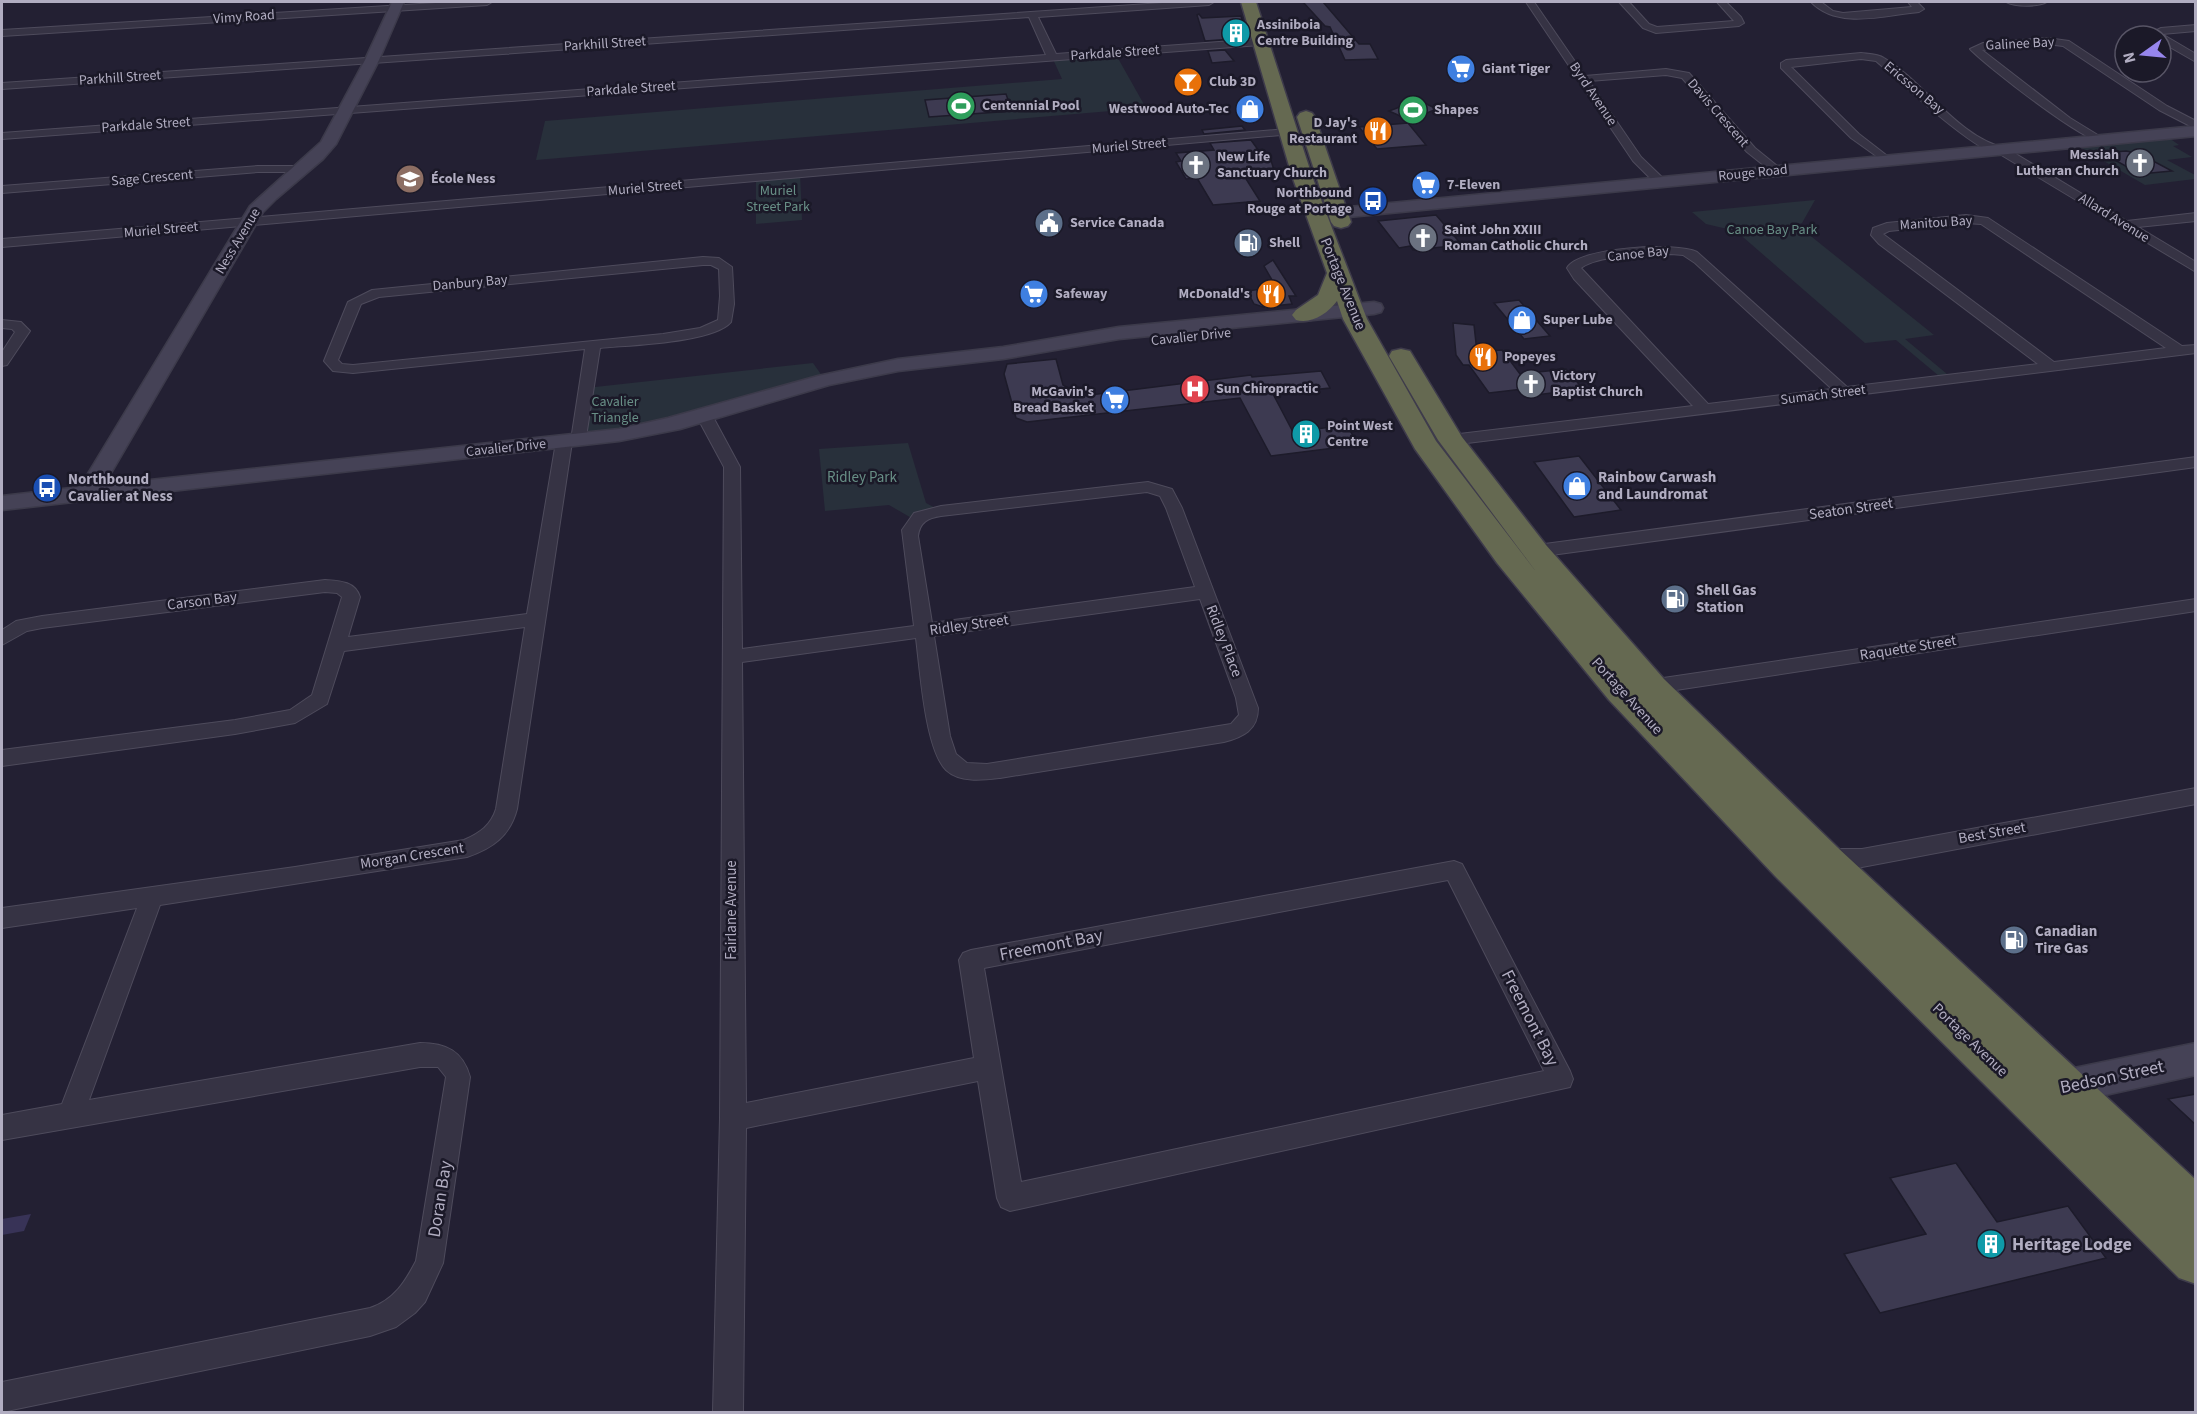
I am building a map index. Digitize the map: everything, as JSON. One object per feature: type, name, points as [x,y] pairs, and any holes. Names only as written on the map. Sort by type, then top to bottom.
[{"type":"highway","name":"Portage Avenue","points":[[1248,2],[1313,209],[1337,274],[1365,309],[1522,554]]},
{"type":"highway","points":[[1299,96],[1343,226]]},
{"type":"highway","points":[[1313,209],[1343,226]]},
{"type":"highway","points":[[1304,315],[1320,307],[1332,294],[1337,274]]},
{"type":"highway","name":"Portage Avenue","points":[[1365,309],[1424,443],[1637,689],[1806,862],[2046,1092],[2196,1261]]},
{"type":"highway","name":"Portage Avenue","points":[[2046,1092],[2196,1212]]},
{"type":"street","name":"Vimy Road","points":[[2,33],[396,5],[487,2]]},
{"type":"street","name":"Parkhill Street","points":[[2,86],[1209,2]]},
{"type":"street","name":"Byrd Avenue","points":[[1530,2],[1637,159],[1661,182]]},
{"type":"street","points":[[1624,2],[1646,26],[1659,30],[1739,23],[1721,2]]},
{"type":"street","points":[[1816,2],[1831,14],[1843,16],[1918,10],[1919,7],[1912,2]]},
{"type":"street","points":[[2011,2],[2042,2]]},
{"type":"street","name":"Ness Avenue","points":[[88,493],[248,222],[262,202],[328,144],[372,60],[396,5]]},
{"type":"street","points":[[1032,14],[1052,57]]},
{"type":"street","points":[[2173,30],[2196,28]]},
{"type":"street","name":"Galinee Bay","points":[[2100,140],[2061,117],[1975,49],[1983,46],[2046,41],[2066,43],[2163,108],[2196,126]]},
{"type":"street","name":"Parkdale Street","points":[[2,136],[1260,42]]},
{"type":"street","points":[[2173,45],[2196,59]]},
{"type":"street","name":"Ericsson Bay","points":[[1886,160],[1855,136],[1786,68],[1786,63],[1864,56],[1880,59],[1966,132],[1998,150]]},
{"type":"street","name":"Davis Crescent","points":[[1582,79],[1666,72],[1685,75],[1751,150],[1776,170]]},
{"type":"street","name":"Rouge Road","points":[[1343,226],[1661,182],[2196,131]]},
{"type":"street","name":"Muriel Street","points":[[2,243],[1288,132]]},
{"type":"street","name":"Allard Avenue","points":[[1998,150],[2196,268]]},
{"type":"street","name":"Sage Crescent","points":[[2,190],[258,169],[302,169]]},
{"type":"street","points":[[2124,225],[2196,217]]},
{"type":"street","name":"Manitou Bay","points":[[2050,367],[1883,241],[1877,235],[1877,231],[1887,227],[1966,219],[1984,221],[2179,351]]},
{"type":"street","name":"Canoe Bay","points":[[1704,409],[1579,276],[1574,268],[1576,264],[1589,259],[1670,250],[1688,252],[1700,260],[1844,392]]},
{"type":"street","name":"Danbury Bay","points":[[703,261],[714,261],[725,267],[726,316],[720,326],[701,333],[593,344],[353,369],[338,368],[331,361],[355,302],[377,292],[703,261]]},
{"type":"street","name":"Cavalier Drive","points":[[2,503],[571,441],[643,430],[704,416],[825,380],[870,370],[1003,353],[1119,333],[1365,309]]},
{"type":"street","name":"Cavalier Drive","points":[[1003,353],[1049,352],[1365,309]]},
{"type":"street","points":[[2,324],[16,325],[23,331],[2,362]]},
{"type":"street","points":[[571,441],[593,344]]},
{"type":"street","name":"Sumach Street","points":[[1450,440],[2196,349]]},
{"type":"street","name":"Fairlane Avenue","points":[[704,416],[732,467],[733,1118],[728,1413]]},
{"type":"street","name":"Morgan Crescent","points":[[2,918],[467,848],[488,838],[505,818],[535,619],[571,441]]},
{"type":"street","name":"Seaton Street","points":[[1522,554],[2196,462]]},
{"type":"street","name":"Ridley Place","points":[[1129,488],[1159,489],[1171,500],[1249,708],[1249,718],[1240,730],[1215,736],[981,772],[956,768],[947,760],[940,736],[924,631],[910,529],[920,516],[941,511],[1129,488]]},
{"type":"street","name":"Carson Bay","points":[[2,638],[22,626],[42,621],[334,585],[346,590],[351,597],[320,699],[295,716],[235,727],[2,758]]},
{"type":"street","name":"Ridley Street","points":[[732,657],[1206,592]]},
{"type":"street","name":"Raquette Street","points":[[1637,689],[2196,605]]},
{"type":"street","points":[[338,645],[535,619]]},
{"type":"street","name":"Best Street","points":[[1806,862],[1862,858],[2196,796]]},
{"type":"street","name":"Freemont Bay","points":[[1454,870],[1561,1079],[1010,1198],[988,1067],[971,960],[1454,870]]},
{"type":"street","points":[[71,1115],[152,897]]},
{"type":"street","name":"Doran Bay","points":[[2,1127],[420,1055],[436,1054],[448,1059],[454,1064],[458,1077],[429,1263],[415,1292],[394,1312],[370,1322],[2,1397]]},
{"type":"street","name":"Bedson Street","points":[[2046,1092],[2196,1059]]},
{"type":"street","points":[[733,1118],[988,1067]]},
{"type":"green space","points":[[1115,53],[1146,108],[536,160],[545,121],[1062,79],[1052,57]]},
{"type":"green space","points":[[2169,138],[2179,145],[2173,146],[2192,157],[2167,160],[2195,175],[2195,179],[2145,185],[2078,146]]},
{"type":"green space","name":"Muriel Street Park","points":[[800,174],[802,220],[756,224],[756,178]]},
{"type":"green space","name":"Canoe Bay Park","points":[[1815,200],[1802,223],[1797,225],[1934,335],[1905,339],[1953,379],[1945,381],[1896,340],[1865,343],[1736,231],[1706,224],[1692,212]]},
{"type":"green space","name":"Cavalier Triangle","points":[[813,363],[825,380],[579,440],[586,388]]},
{"type":"green space","name":"Ridley Park","points":[[908,443],[926,503],[941,511],[915,520],[889,505],[825,511],[819,449]]},
{"type":"shaded area","points":[[31,1214],[24,1231],[2,1235],[2,1219]]},
{"type":"building","points":[[1303,2],[1323,2],[1359,44],[1370,44],[1378,59],[1345,60],[1330,27],[1325,26]]},
{"type":"building","points":[[1199,14],[1202,18],[1241,16],[1247,38],[1205,41],[1197,15]]},
{"type":"building","points":[[1225,50],[1234,61],[1212,63],[1208,51]]},
{"type":"building","name":"Centennial Pool","points":[[1006,94],[1012,111],[929,117],[925,100]]},
{"type":"building","name":"Shapes","points":[[1418,100],[1437,109],[1409,120],[1389,111]]},
{"type":"building","points":[[1408,123],[1426,145],[1377,149],[1359,127]]},
{"type":"building","points":[[1242,126],[1245,130],[1204,134],[1202,130]]},
{"type":"building","points":[[1251,140],[1261,154],[1269,154],[1274,170],[1241,171],[1260,201],[1213,205],[1197,178],[1186,179],[1176,162],[1181,161],[1176,153],[1214,150],[1210,143]]},
{"type":"building","name":"Messiah Lutheran Church","points":[[2126,151],[2140,154],[2172,171],[2140,174],[2102,153]]},
{"type":"building","name":"Saint John XXIII Roman Catholic Church","points":[[1436,215],[1462,245],[1413,250],[1410,246],[1399,248],[1378,221]]},
{"type":"building","name":"McDonald's","points":[[1273,260],[1296,296],[1289,296],[1292,304],[1263,307],[1254,304],[1247,291],[1276,287],[1264,266]]},
{"type":"building","name":"Super Lube","points":[[1519,300],[1550,336],[1524,339],[1494,303]]},
{"type":"building","points":[[1453,323],[1474,325],[1477,352],[1502,350],[1520,374],[1566,369],[1583,389],[1528,396],[1523,389],[1489,393],[1469,365],[1463,365],[1456,355]]},
{"type":"building","points":[[1056,359],[1063,385],[1082,396],[1251,375],[1252,377],[1321,371],[1330,388],[1273,394],[1293,432],[1347,425],[1358,445],[1271,456],[1240,398],[1027,422],[1016,418],[1004,374],[1007,364]]},
{"type":"building","name":"Rainbow Carwash and Laundromat","points":[[1579,456],[1621,510],[1574,517],[1534,462]]},
{"type":"building","points":[[2196,1094],[2196,1125],[2168,1099]]},
{"type":"building","name":"Heritage Lodge","points":[[1956,1163],[1997,1222],[2068,1206],[2106,1258],[1880,1313],[1844,1254],[1926,1234],[1890,1178]]},
{"type":"place","name":"Assiniboia Centre Building","points":[[1236,33]]},
{"type":"place","name":"Giant Tiger","points":[[1461,69]]},
{"type":"place","name":"Club 3D","points":[[1188,82]]},
{"type":"place","name":"Centennial Pool","points":[[961,106]]},
{"type":"place","name":"Westwood Auto-Tec","points":[[1250,109]]},
{"type":"place","name":"Shapes","points":[[1413,110]]},
{"type":"place","name":"D Jay's Restaurant","points":[[1378,131]]},
{"type":"place","name":"Messiah Lutheran Church","points":[[2140,163]]},
{"type":"place","name":"New Life Sanctuary Church","points":[[1196,165]]},
{"type":"place","name":"École Ness","points":[[410,179]]},
{"type":"place","name":"7-Eleven","points":[[1426,185]]},
{"type":"place","name":"Northbound Rouge at Portage","points":[[1373,201]]},
{"type":"place","name":"Service Canada","points":[[1049,223]]},
{"type":"place","name":"Saint John XXIII Roman Catholic Church","points":[[1423,238]]},
{"type":"place","name":"Shell","points":[[1248,243]]},
{"type":"place","name":"Safeway","points":[[1034,294]]},
{"type":"place","name":"McDonald's","points":[[1271,294]]},
{"type":"place","name":"Super Lube","points":[[1522,320]]},
{"type":"place","name":"Popeyes","points":[[1483,357]]},
{"type":"place","name":"Victory Baptist Church","points":[[1531,384]]},
{"type":"place","name":"Sun Chiropractic","points":[[1195,389]]},
{"type":"place","name":"McGavin's Bread Basket","points":[[1115,400]]},
{"type":"place","name":"Point West Centre","points":[[1306,434]]},
{"type":"place","name":"Rainbow Carwash and Laundromat","points":[[1577,486]]},
{"type":"place","name":"Northbound Cavalier at Ness","points":[[47,488]]},
{"type":"place","name":"Shell Gas Station","points":[[1675,599]]},
{"type":"place","name":"Canadian Tire Gas","points":[[2014,940]]},
{"type":"place","name":"Heritage Lodge","points":[[1991,1244]]}]
